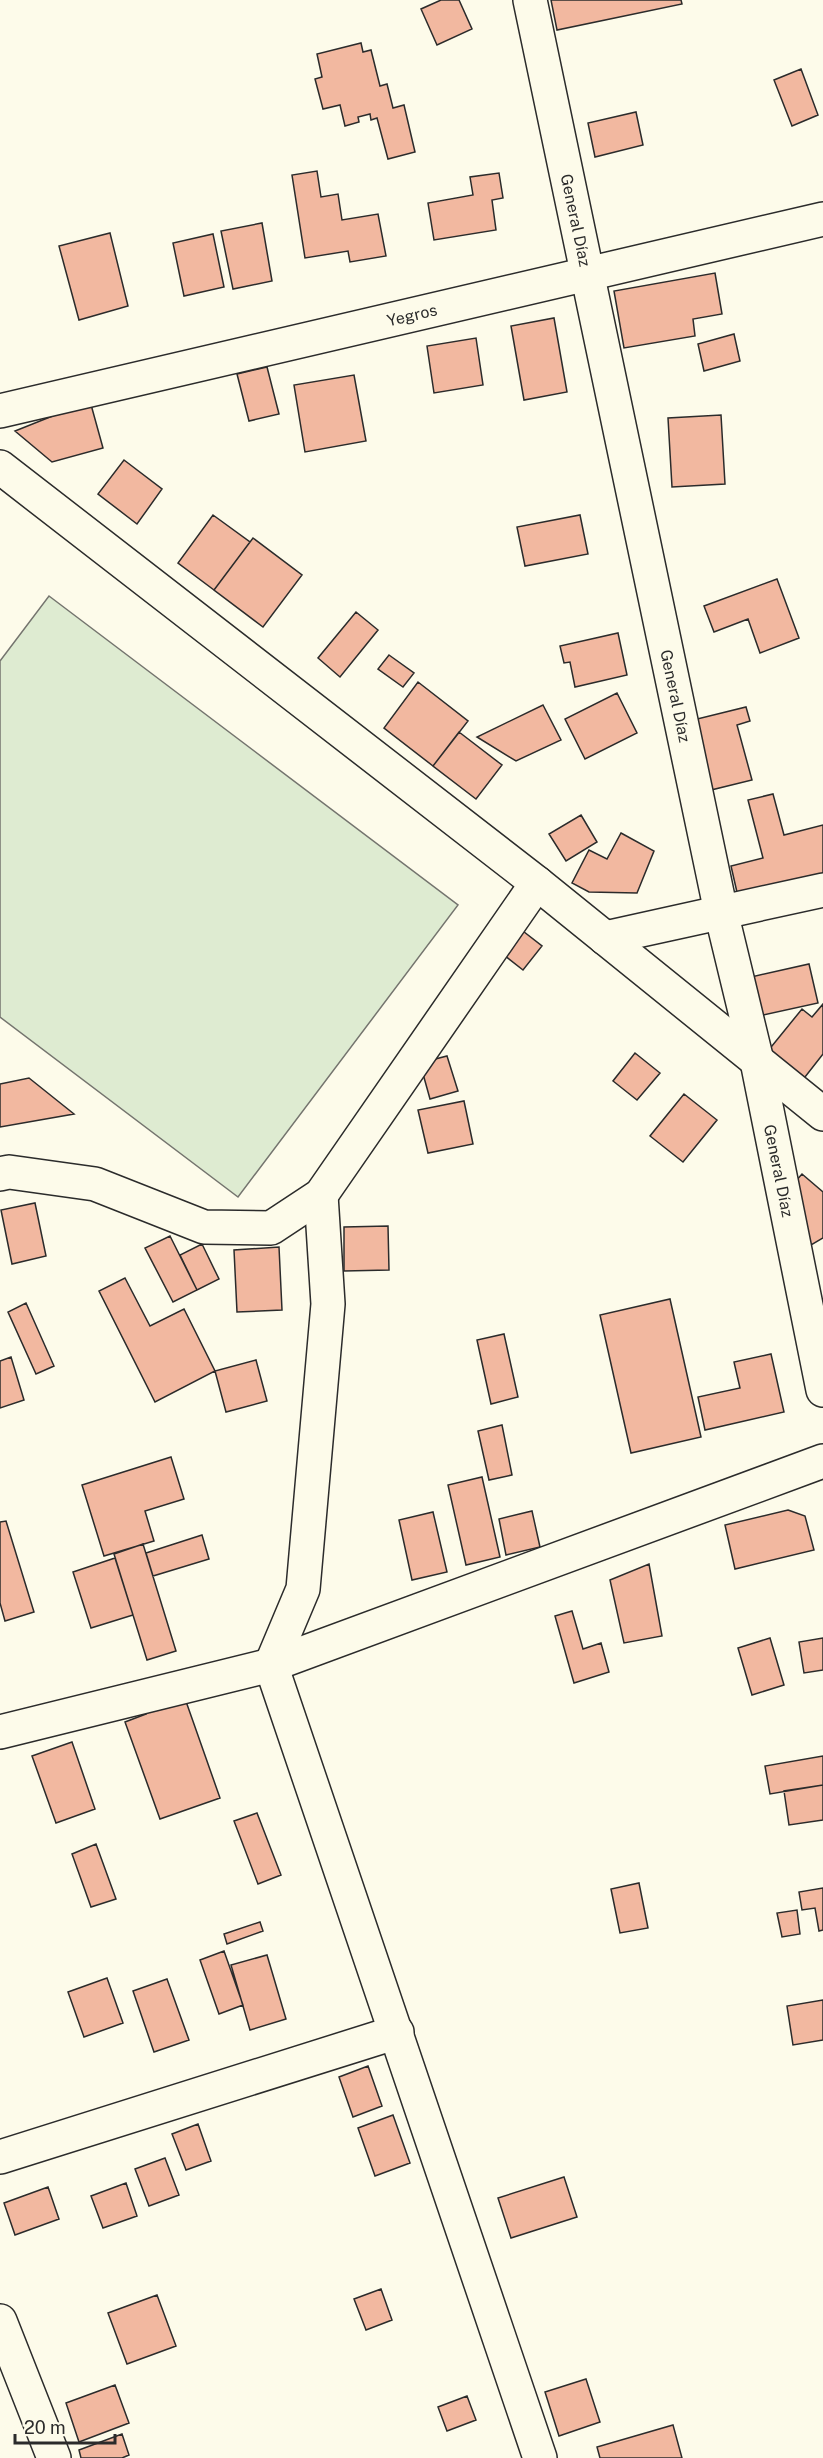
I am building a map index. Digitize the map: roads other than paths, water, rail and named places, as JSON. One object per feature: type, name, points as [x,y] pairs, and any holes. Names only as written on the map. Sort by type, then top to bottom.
[{"type":"street","name":"General Díaz","points":[[530,0],[722,912],[757,1061],[823,1390]]},
{"type":"street","name":"Yegros","points":[[0,411],[823,219]]},
{"type":"street","points":[[0,467],[537,883],[823,1114]]},
{"type":"street","points":[[0,1174],[9,1172],[95,1184],[204,1227],[271,1228],[321,1195],[537,883]]},
{"type":"street","points":[[605,938],[823,891]]},
{"type":"street","points":[[321,1195],[328,1304],[303,1589],[271,1665],[540,2458]]},
{"type":"street","points":[[0,1732],[271,1665],[823,1461]]},
{"type":"street","points":[[0,2157],[397,2032]]},
{"type":"street","points":[[0,2321],[54,2458]]}]
